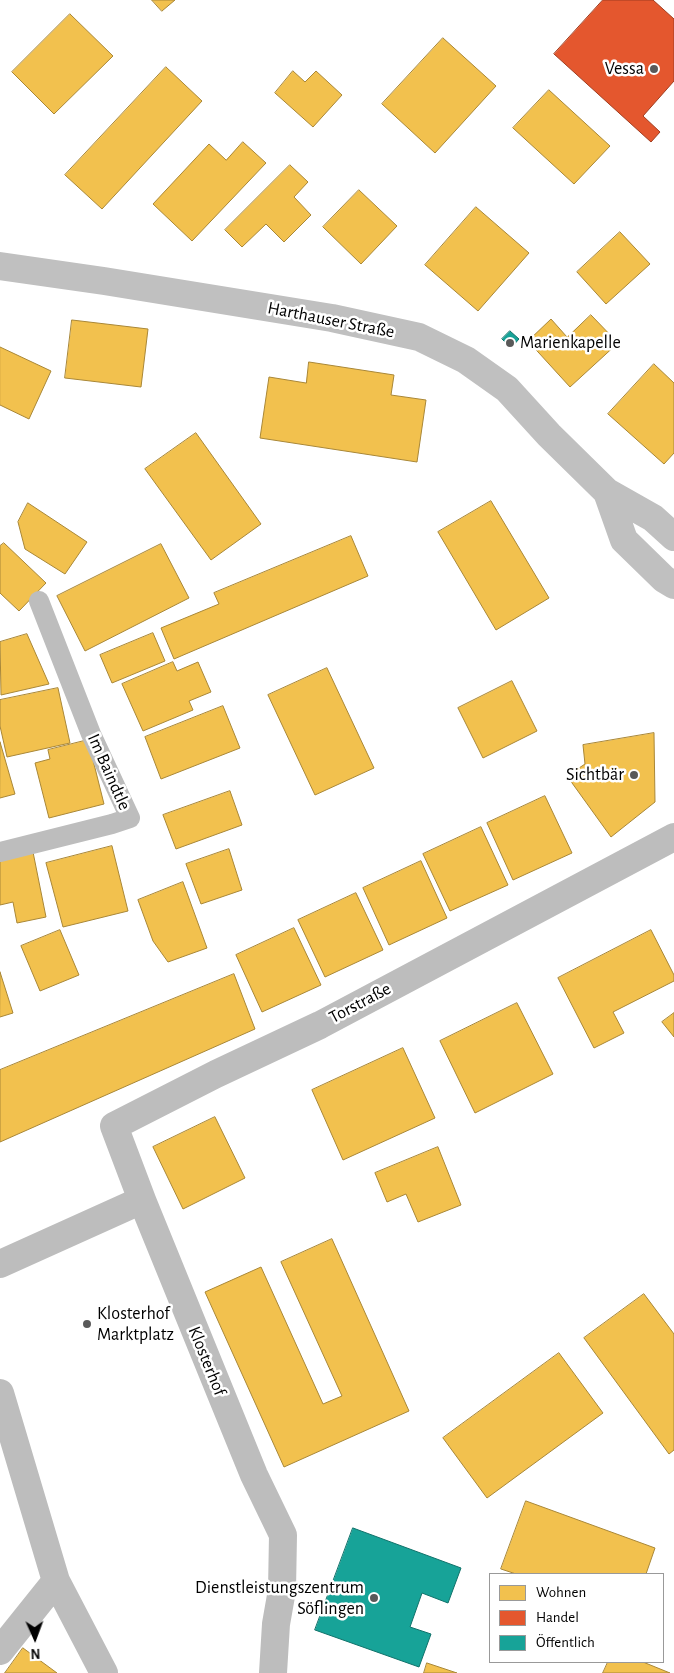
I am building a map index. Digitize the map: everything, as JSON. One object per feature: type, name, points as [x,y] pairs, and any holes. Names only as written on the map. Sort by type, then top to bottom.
[{"type":"street","name":"Harthauser Straße","points":[[0,266],[332,318],[419,337],[466,360],[507,390],[549,435],[607,492],[653,518],[674,537]]},
{"type":"street","name":"Harthauser Straße","points":[[607,492],[624,540],[664,580],[674,585]]},
{"type":"street","name":"Torstraße","points":[[142,1200],[114,1126],[216,1074],[320,1025],[674,837]]},
{"type":"street","points":[[0,1264],[142,1200]]},
{"type":"street","name":"Klosterhof","points":[[142,1200],[254,1475],[283,1535],[282,1590],[276,1624],[273,1673]]},
{"type":"street","points":[[0,1393],[56,1581],[104,1673]]},
{"type":"street","points":[[0,1651],[56,1581]]},
{"type":"lane","name":"Im Baindtle","points":[[0,852],[130,818],[91,734],[39,601]]},
{"type":"building: Wohnen","points":[[152,0],[175,0],[162,11]]},
{"type":"building: Wohnen","points":[[70,14],[113,56],[54,114],[12,72]]},
{"type":"building: Wohnen","points":[[443,38],[496,86],[435,153],[382,104]]},
{"type":"building: Wohnen","points":[[166,67],[202,101],[102,209],[65,175]]},
{"type":"building: Wohnen","points":[[293,71],[305,82],[316,71],[342,95],[313,127],[275,93]]},
{"type":"building: Wohnen","points":[[549,90],[610,146],[574,184],[513,128]]},
{"type":"building: Wohnen","points":[[243,142],[266,163],[192,241],[153,204],[209,144],[226,160]]},
{"type":"building: Wohnen","points":[[290,165],[308,182],[294,197],[311,215],[284,242],[266,224],[242,247],[225,230]]},
{"type":"building: Wohnen","points":[[359,190],[397,226],[361,264],[323,227]]},
{"type":"building: Wohnen","points":[[476,207],[529,253],[478,311],[425,265]]},
{"type":"building: Wohnen","points":[[620,232],[650,264],[606,304],[577,272]]},
{"type":"building: Wohnen","points":[[591,315],[618,343],[570,387],[528,341],[551,319],[567,337]]},
{"type":"building: Wohnen","points":[[72,320],[148,329],[141,387],[65,378]]},
{"type":"building: Wohnen","points":[[0,347],[51,371],[29,419],[0,405]]},
{"type":"building: Wohnen","points":[[309,362],[394,375],[391,395],[426,400],[417,462],[260,438],[269,377],[306,383]]},
{"type":"building: Wohnen","points":[[654,364],[674,383],[674,453],[664,464],[608,414]]},
{"type":"building: Wohnen","points":[[196,433],[261,524],[211,560],[145,469]]},
{"type":"building: Wohnen","points":[[491,501],[549,598],[496,630],[438,532]]},
{"type":"building: Wohnen","points":[[28,503],[87,542],[65,574],[25,549],[18,522]]},
{"type":"building: Wohnen","points":[[351,536],[368,576],[174,659],[161,628],[219,604],[214,593]]},
{"type":"building: Wohnen","points":[[4,543],[46,583],[19,611],[0,593],[0,546]]},
{"type":"building: Wohnen","points":[[161,544],[189,598],[85,651],[57,596]]},
{"type":"building: Wohnen","points":[[153,633],[165,661],[112,683],[100,655]]},
{"type":"building: Wohnen","points":[[27,634],[49,684],[1,695],[0,642]]},
{"type":"building: Wohnen","points":[[173,662],[177,671],[198,662],[211,692],[189,701],[193,710],[143,731],[122,684]]},
{"type":"building: Wohnen","points":[[327,668],[374,768],[315,795],[268,695]]},
{"type":"building: Wohnen","points":[[512,681],[537,731],[483,758],[458,708]]},
{"type":"building: Wohnen","points":[[58,688],[70,743],[7,757],[0,726],[0,700]]},
{"type":"building: Wohnen","points":[[223,706],[240,748],[161,779],[145,737]]},
{"type":"building: Wohnen","points":[[654,733],[655,802],[611,837],[567,776],[585,764],[583,745]]},
{"type":"building: Wohnen","points":[[88,740],[104,804],[49,818],[35,763],[50,759],[48,750]]},
{"type":"building: Wohnen","points":[[0,742],[15,794],[0,798]]},
{"type":"building: Wohnen","points":[[230,791],[242,825],[176,849],[163,815]]},
{"type":"building: Wohnen","points":[[545,796],[572,853],[513,880],[487,823]]},
{"type":"building: Wohnen","points":[[481,827],[508,885],[450,911],[423,854]]},
{"type":"building: Wohnen","points":[[112,846],[128,911],[63,927],[46,863]]},
{"type":"building: Wohnen","points":[[229,849],[242,890],[201,904],[186,864]]},
{"type":"building: Wohnen","points":[[33,852],[46,917],[17,923],[13,902],[0,905],[0,859]]},
{"type":"building: Wohnen","points":[[421,861],[447,918],[389,945],[363,888]]},
{"type":"building: Wohnen","points":[[183,882],[207,948],[168,962],[153,941],[138,900]]},
{"type":"building: Wohnen","points":[[356,893],[383,950],[325,977],[298,920]]},
{"type":"building: Wohnen","points":[[294,928],[321,985],[262,1012],[236,955]]},
{"type":"building: Wohnen","points":[[60,930],[79,975],[40,991],[21,946]]},
{"type":"building: Wohnen","points":[[651,930],[674,975],[674,981],[613,1012],[624,1033],[594,1048],[558,978]]},
{"type":"building: Wohnen","points":[[0,972],[13,1013],[0,1017]]},
{"type":"building: Wohnen","points":[[234,974],[255,1029],[0,1142],[0,1070]]},
{"type":"building: Wohnen","points":[[517,1003],[553,1074],[475,1113],[440,1041]]},
{"type":"building: Wohnen","points":[[674,1013],[674,1037],[662,1022]]},
{"type":"building: Wohnen","points":[[403,1048],[435,1118],[343,1160],[312,1090]]},
{"type":"building: Wohnen","points":[[215,1117],[245,1178],[183,1209],[153,1147]]},
{"type":"building: Wohnen","points":[[438,1147],[461,1205],[418,1222],[406,1194],[387,1202],[375,1173]]},
{"type":"building: Wohnen","points":[[332,1239],[409,1411],[284,1467],[205,1292],[261,1267],[323,1404],[342,1396],[281,1262]]},
{"type":"building: Wohnen","points":[[644,1294],[674,1334],[674,1450],[669,1454],[584,1338]]},
{"type":"building: Wohnen","points":[[559,1353],[603,1413],[487,1498],[443,1438]]},
{"type":"building: Wohnen","points":[[526,1501],[655,1548],[646,1573],[513,1573],[501,1569]]},
{"type":"building: Wohnen","points":[[23,1648],[57,1673],[5,1673]]},
{"type":"building: Wohnen","points":[[427,1663],[457,1673],[424,1673]]},
{"type":"building: Wohnen","points":[[608,1663],[645,1663],[670,1673],[603,1673]]},
{"type":"building: Handel","points":[[603,0],[653,0],[674,19],[674,81],[643,116],[660,132],[651,142],[554,54]]},
{"type":"building: Öffentlich","name":"Marienkapelle","points":[[510,331],[519,339],[511,348],[502,339]]},
{"type":"building: Öffentlich","name":"Dienstleistungszentrum Söflingen","points":[[353,1528],[461,1568],[448,1603],[422,1593],[410,1627],[431,1634],[419,1667],[315,1630]]},
{"type":"place","name":"Vessa","points":[[654,69]]},
{"type":"place","name":"Marienkapelle","points":[[510,343]]},
{"type":"place","name":"Sichtbär","points":[[634,775]]},
{"type":"place","name":"Klosterhof Marktplatz","points":[[87,1324]]},
{"type":"place","name":"Dienstleistungszentrum Söflingen","points":[[374,1598]]}]
